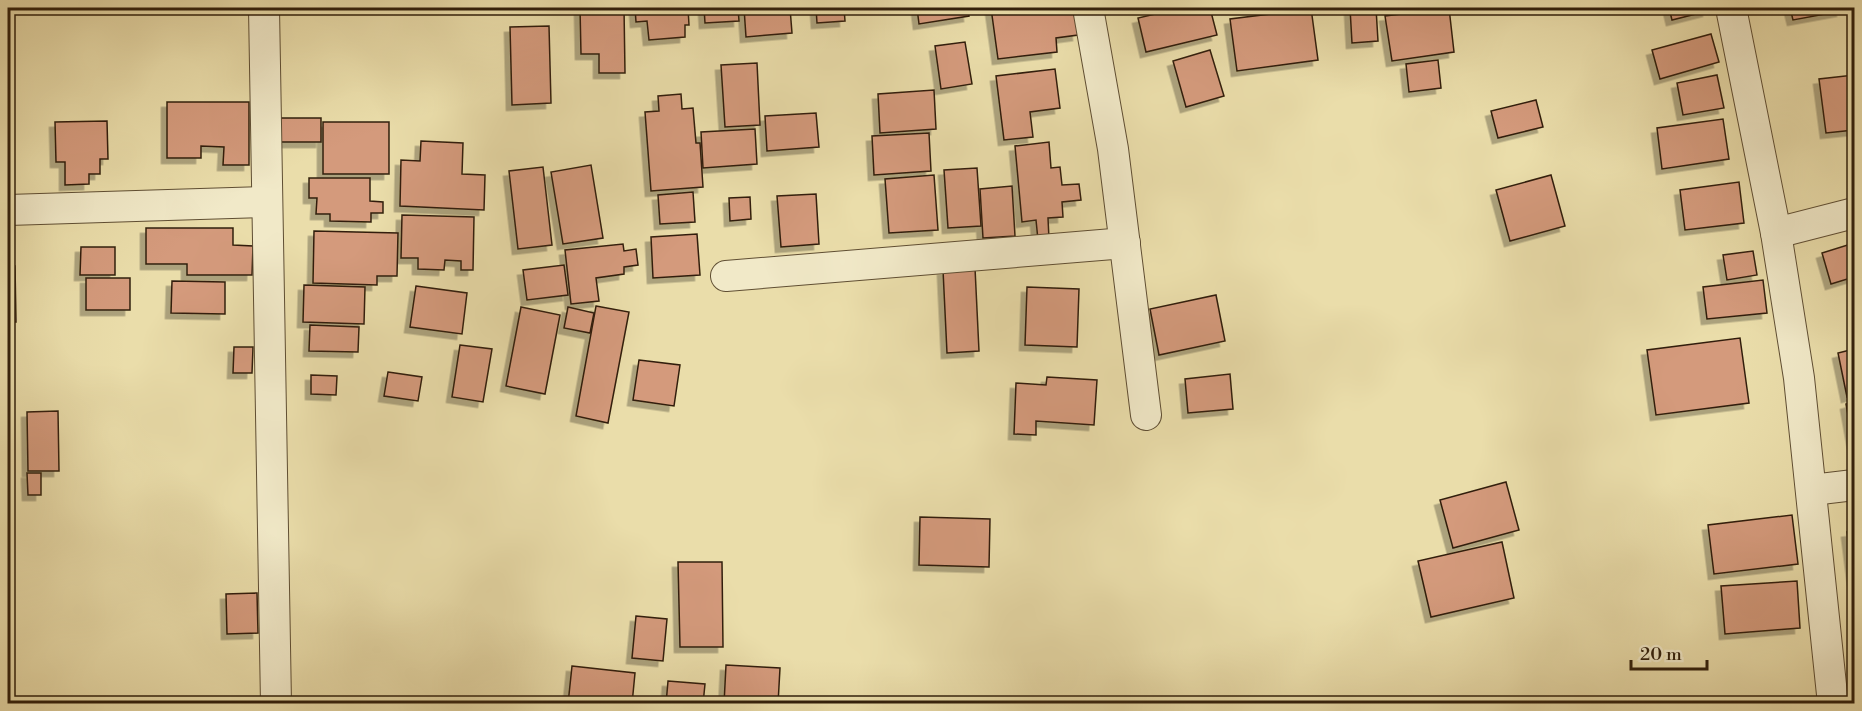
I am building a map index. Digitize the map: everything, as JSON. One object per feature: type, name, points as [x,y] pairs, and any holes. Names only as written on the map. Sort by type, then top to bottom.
[{"type":"street","points":[[264,8],[276,704]]},
{"type":"street","points":[[1088,8],[1113,149],[1146,415]]},
{"type":"street","points":[[1731,8],[1776,233],[1798,378],[1812,490],[1833,704]]},
{"type":"street","points":[[8,210],[266,202]]},
{"type":"street","points":[[1776,233],[1854,213]]},
{"type":"street","points":[[726,276],[1125,243]]},
{"type":"street","points":[[1812,490],[1854,485]]},
{"type":"building","points":[[580,8],[624,8],[625,73],[599,73],[599,54],[581,54]]},
{"type":"building","points":[[635,8],[688,8],[689,25],[685,25],[685,37],[649,40],[647,21],[636,22]]},
{"type":"building","points":[[704,8],[738,8],[739,21],[705,23]]},
{"type":"building","points":[[744,8],[790,8],[792,33],[746,37]]},
{"type":"building","points":[[816,8],[844,8],[845,21],[817,23]]},
{"type":"building","points":[[917,8],[968,8],[969,16],[919,24]]},
{"type":"building","points":[[991,8],[1074,8],[1078,35],[1056,38],[1057,52],[998,59]]},
{"type":"building","points":[[1181,8],[1210,8],[1217,35],[1146,52],[1138,18]]},
{"type":"building","points":[[1277,8],[1311,8],[1318,60],[1237,71],[1230,19],[1278,13]]},
{"type":"building","points":[[1350,8],[1376,8],[1378,41],[1352,43]]},
{"type":"building","points":[[1407,8],[1449,8],[1454,52],[1392,61],[1385,16],[1408,13]]},
{"type":"building","points":[[1669,8],[1707,8],[1708,11],[1672,20]]},
{"type":"building","points":[[1790,8],[1841,8],[1842,11],[1793,20]]},
{"type":"building","points":[[549,26],[551,103],[512,105],[510,27]]},
{"type":"building","points":[[1711,34],[1719,62],[1660,79],[1652,50]]},
{"type":"building","points":[[965,42],[972,84],[941,89],[935,46]]},
{"type":"building","points":[[1210,50],[1224,96],[1186,107],[1173,61]]},
{"type":"building","points":[[1438,60],[1441,88],[1409,92],[1406,64]]},
{"type":"building","points":[[757,63],[760,125],[725,127],[721,65]]},
{"type":"building","points":[[1055,69],[1060,108],[1030,112],[1033,137],[1004,140],[996,76]]},
{"type":"building","points":[[1717,75],[1724,108],[1683,115],[1677,83]]},
{"type":"building","points":[[1854,75],[1854,130],[1826,133],[1819,79]]},
{"type":"building","points":[[934,90],[936,129],[880,133],[878,94]]},
{"type":"building","points":[[681,94],[682,109],[693,108],[696,143],[700,143],[703,187],[651,191],[645,112],[659,111],[658,96]]},
{"type":"building","points":[[1536,100],[1543,127],[1498,138],[1491,111]]},
{"type":"building","points":[[167,102],[249,102],[249,165],[223,165],[224,147],[201,146],[201,158],[167,158]]},
{"type":"building","points":[[816,113],[819,147],[767,151],[765,116]]},
{"type":"building","points":[[280,118],[321,118],[321,142],[280,142]]},
{"type":"building","points":[[1723,119],[1729,159],[1662,169],[1657,128]]},
{"type":"building","points":[[107,121],[108,159],[100,159],[100,174],[89,174],[89,184],[65,185],[65,162],[56,162],[55,122]]},
{"type":"building","points":[[323,122],[389,122],[389,174],[323,174]]},
{"type":"building","points":[[755,129],[757,164],[703,168],[701,132]]},
{"type":"building","points":[[929,133],[931,171],[874,175],[872,136]]},
{"type":"building","points":[[421,141],[463,143],[462,174],[485,175],[484,210],[400,206],[401,160],[420,161]]},
{"type":"building","points":[[1049,142],[1051,168],[1060,167],[1062,185],[1079,184],[1081,200],[1062,202],[1063,217],[1048,218],[1049,239],[1038,240],[1036,220],[1022,222],[1015,146]]},
{"type":"building","points":[[591,165],[603,238],[563,244],[551,172]]},
{"type":"building","points":[[543,167],[552,245],[518,249],[509,171]]},
{"type":"building","points":[[977,168],[981,226],[948,228],[944,170]]},
{"type":"building","points":[[934,175],[938,230],[889,233],[885,179]]},
{"type":"building","points":[[1551,175],[1565,226],[1510,241],[1496,190]]},
{"type":"building","points":[[309,178],[370,178],[370,201],[383,202],[383,213],[371,213],[371,222],[330,221],[330,214],[316,214],[317,198],[309,198]]},
{"type":"building","points":[[1739,182],[1744,223],[1685,230],[1680,190]]},
{"type":"building","points":[[1012,186],[1015,236],[983,238],[980,189]]},
{"type":"building","points":[[693,192],[695,222],[660,224],[658,195]]},
{"type":"building","points":[[816,194],[819,244],[781,247],[777,196]]},
{"type":"building","points":[[750,197],[751,219],[730,221],[729,198]]},
{"type":"building","points":[[402,215],[474,217],[473,270],[461,270],[461,261],[445,260],[444,270],[418,269],[418,258],[401,258]]},
{"type":"building","points":[[146,228],[233,228],[233,245],[253,246],[252,275],[187,275],[187,264],[146,264]]},
{"type":"building","points":[[314,231],[398,233],[397,276],[377,276],[377,285],[313,283]]},
{"type":"building","points":[[697,234],[700,275],[653,278],[651,237]]},
{"type":"building","points":[[1854,243],[1854,277],[1831,284],[1822,253]]},
{"type":"building","points":[[623,244],[624,251],[636,249],[638,265],[624,267],[624,274],[596,278],[599,301],[571,304],[565,250]]},
{"type":"building","points":[[81,247],[115,247],[115,275],[80,275]]},
{"type":"building","points":[[1753,251],[1757,275],[1727,280],[1723,255]]},
{"type":"building","points":[[564,265],[568,295],[527,300],[523,270]]},
{"type":"building","points":[[8,266],[15,266],[16,322],[8,322]]},
{"type":"building","points":[[975,268],[979,351],[947,353],[943,270]]},
{"type":"building","points":[[86,278],[130,278],[130,310],[86,310]]},
{"type":"building","points":[[1763,280],[1767,313],[1707,319],[1703,287]]},
{"type":"building","points":[[172,281],[225,282],[225,314],[171,313]]},
{"type":"building","points":[[304,285],[365,287],[364,324],[303,322]]},
{"type":"building","points":[[416,286],[467,293],[462,334],[410,327]]},
{"type":"building","points":[[1027,287],[1079,289],[1077,347],[1025,345]]},
{"type":"building","points":[[1216,295],[1225,341],[1159,355],[1150,309]]},
{"type":"building","points":[[596,306],[629,312],[608,423],[576,416]]},
{"type":"building","points":[[521,307],[560,315],[545,394],[506,386]]},
{"type":"building","points":[[568,307],[594,313],[590,333],[564,328]]},
{"type":"building","points":[[310,325],[359,327],[358,352],[309,351]]},
{"type":"building","points":[[1740,338],[1749,403],[1656,415],[1647,350]]},
{"type":"building","points":[[460,345],[492,349],[483,402],[452,397]]},
{"type":"building","points":[[234,347],[253,347],[252,373],[233,373]]},
{"type":"building","points":[[1854,349],[1854,395],[1847,397],[1838,353]]},
{"type":"building","points":[[639,360],[680,365],[674,406],[633,400]]},
{"type":"building","points":[[388,372],[422,377],[418,401],[384,396]]},
{"type":"building","points":[[1230,374],[1233,409],[1188,413],[1185,379]]},
{"type":"building","points":[[311,375],[337,376],[336,395],[311,394]]},
{"type":"building","points":[[1047,377],[1097,380],[1094,425],[1036,421],[1036,435],[1014,434],[1016,383],[1046,385]]},
{"type":"building","points":[[1854,402],[1854,443],[1853,443],[1846,404]]},
{"type":"building","points":[[58,411],[59,471],[28,471],[27,412]]},
{"type":"building","points":[[27,473],[41,473],[41,495],[28,495]]},
{"type":"building","points":[[1506,482],[1519,530],[1453,548],[1440,500]]},
{"type":"building","points":[[1792,515],[1798,564],[1714,574],[1708,525]]},
{"type":"building","points":[[920,517],[990,519],[989,567],[919,565]]},
{"type":"building","points":[[1854,531],[1854,578],[1853,579],[1847,532]]},
{"type":"building","points":[[1502,542],[1514,598],[1431,617],[1418,561]]},
{"type":"building","points":[[678,562],[722,562],[723,647],[680,647]]},
{"type":"building","points":[[1797,581],[1800,628],[1725,634],[1721,586]]},
{"type":"building","points":[[257,593],[258,633],[227,634],[226,594]]},
{"type":"building","points":[[636,616],[667,619],[663,661],[632,658]]},
{"type":"building","points":[[726,665],[780,668],[778,704],[724,704]]},
{"type":"building","points":[[572,666],[635,673],[632,704],[568,704]]},
{"type":"building","points":[[668,681],[705,684],[703,704],[666,704]]}]
